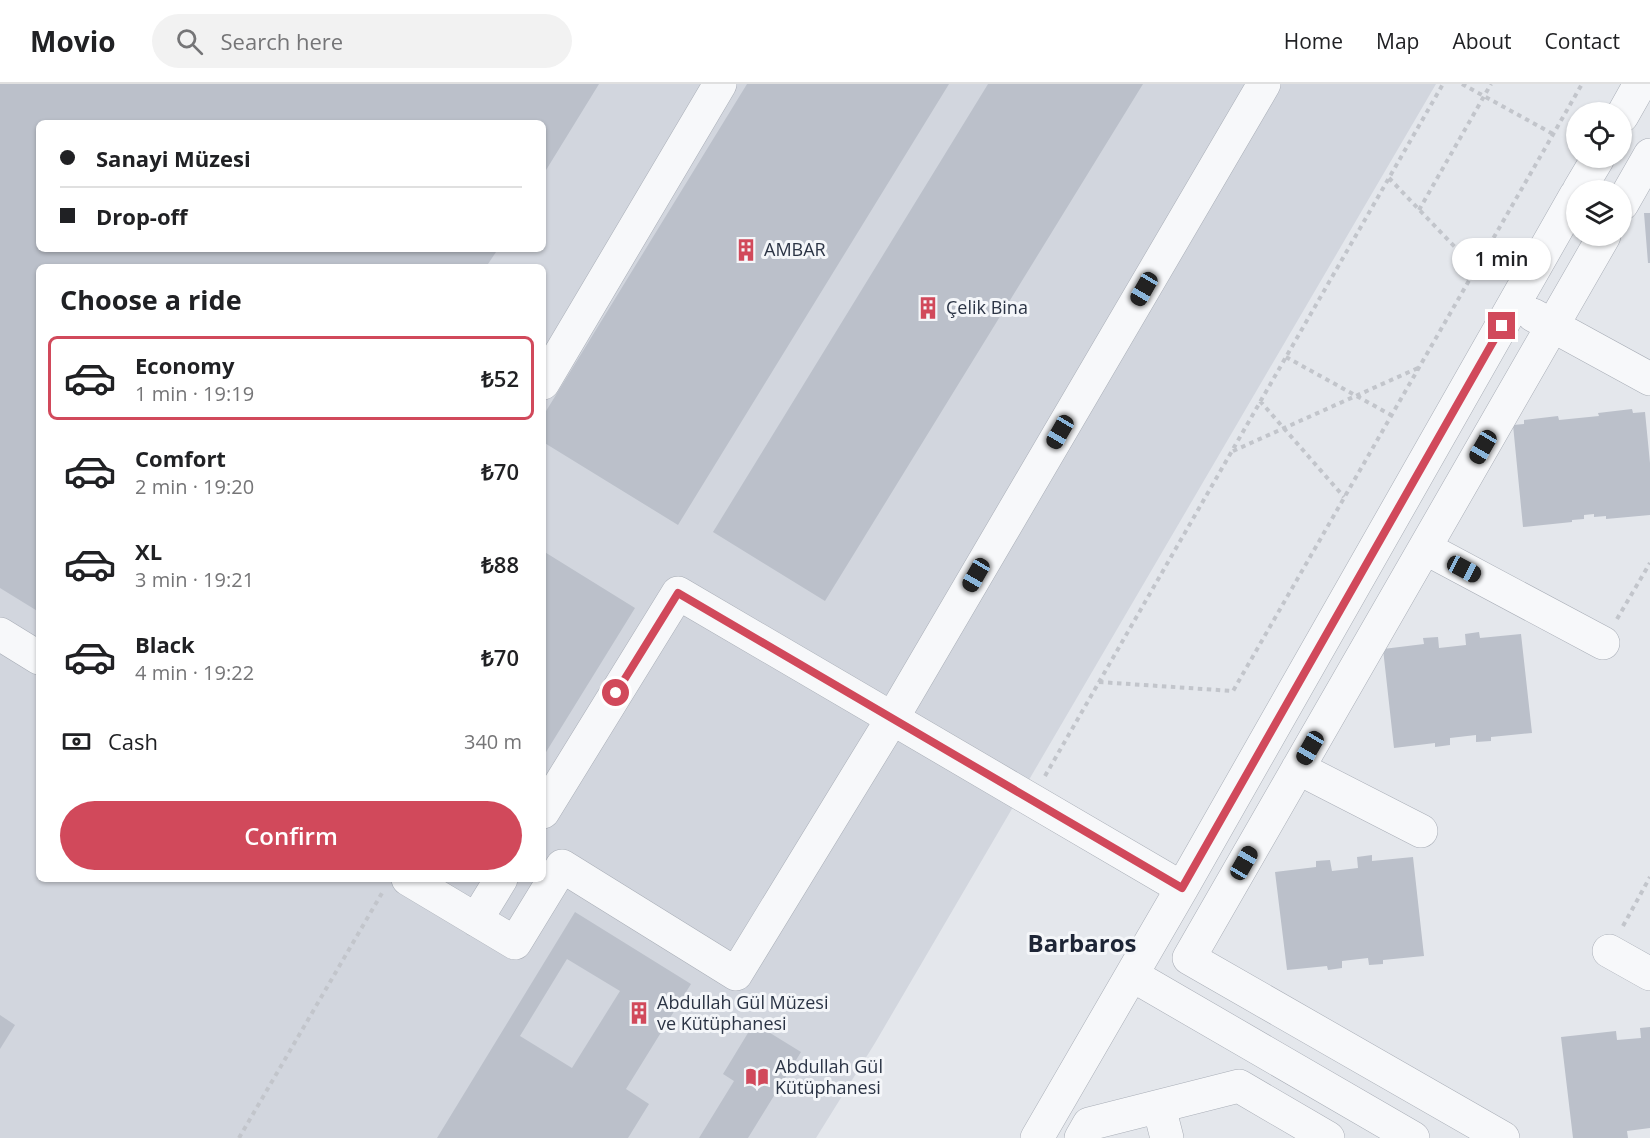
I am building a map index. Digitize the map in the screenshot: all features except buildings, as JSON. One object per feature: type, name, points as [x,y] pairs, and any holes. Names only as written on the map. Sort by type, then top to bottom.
[{"type":"street","points":[[546,378],[720,84]]},
{"type":"street","points":[[396,884],[476,920],[514,944],[562,866],[736,974],[892,719],[1264,84]]},
{"type":"street","points":[[1630,102],[1640,84]]},
{"type":"street","points":[[1632,186],[1650,154]]},
{"type":"street","points":[[1038,1138],[1566,213]]},
{"type":"street","points":[[1503,1138],[1189,958],[1598,246]]},
{"type":"street","points":[[1514,305],[1650,379]]},
{"type":"street","points":[[1425,548],[1603,643]]},
{"type":"street","points":[[546,807],[678,593],[1182,888]]},
{"type":"street","points":[[0,634],[36,656]]},
{"type":"street","points":[[1298,768],[1420,831]]},
{"type":"street","points":[[476,920],[499,882]]},
{"type":"street","points":[[1609,951],[1650,974]]},
{"type":"street","points":[[1132,975],[1413,1138]]},
{"type":"street","points":[[1322,1085],[1347,1048]]},
{"type":"street","points":[[1081,1138],[1089,1124],[1239,1086],[1328,1138]]},
{"type":"street","points":[[1159,1107],[1167,1138]]},
{"type":"path","points":[[1032,800],[1443,84]]},
{"type":"path","points":[[1462,84],[1553,134]]},
{"type":"path","points":[[1419,210],[1491,84]]},
{"type":"path","points":[[1099,681],[1233,691],[1582,84]]},
{"type":"path","points":[[1389,178],[1476,269]]},
{"type":"path","points":[[1286,357],[1391,416]]},
{"type":"path","points":[[1232,452],[1419,368]]},
{"type":"path","points":[[1260,402],[1344,497]]},
{"type":"path","points":[[1603,643],[1650,563]]},
{"type":"path","points":[[1609,951],[1650,877]]},
{"type":"path","points":[[239,1138],[396,884]]},
{"type":"shaded area","points":[[0,84],[1436,84],[875,1043],[816,1138],[0,1138]]},
{"type":"place","name":"AMBAR","points":[[746,250]]},
{"type":"place","name":"Çelik Bina","points":[[928,308]]},
{"type":"place","name":"Abdullah Gül Müzesi ve Kütüphanesi","points":[[639,1013]]},
{"type":"place","name":"Abdullah Gül Kütüphanesi","points":[[757,1077]]},
{"type":"district","name":"Barbaros","points":[[1082,944]]},
{"type":"route","points":[[616,693],[678,593],[1182,888],[1502,326]]}]
